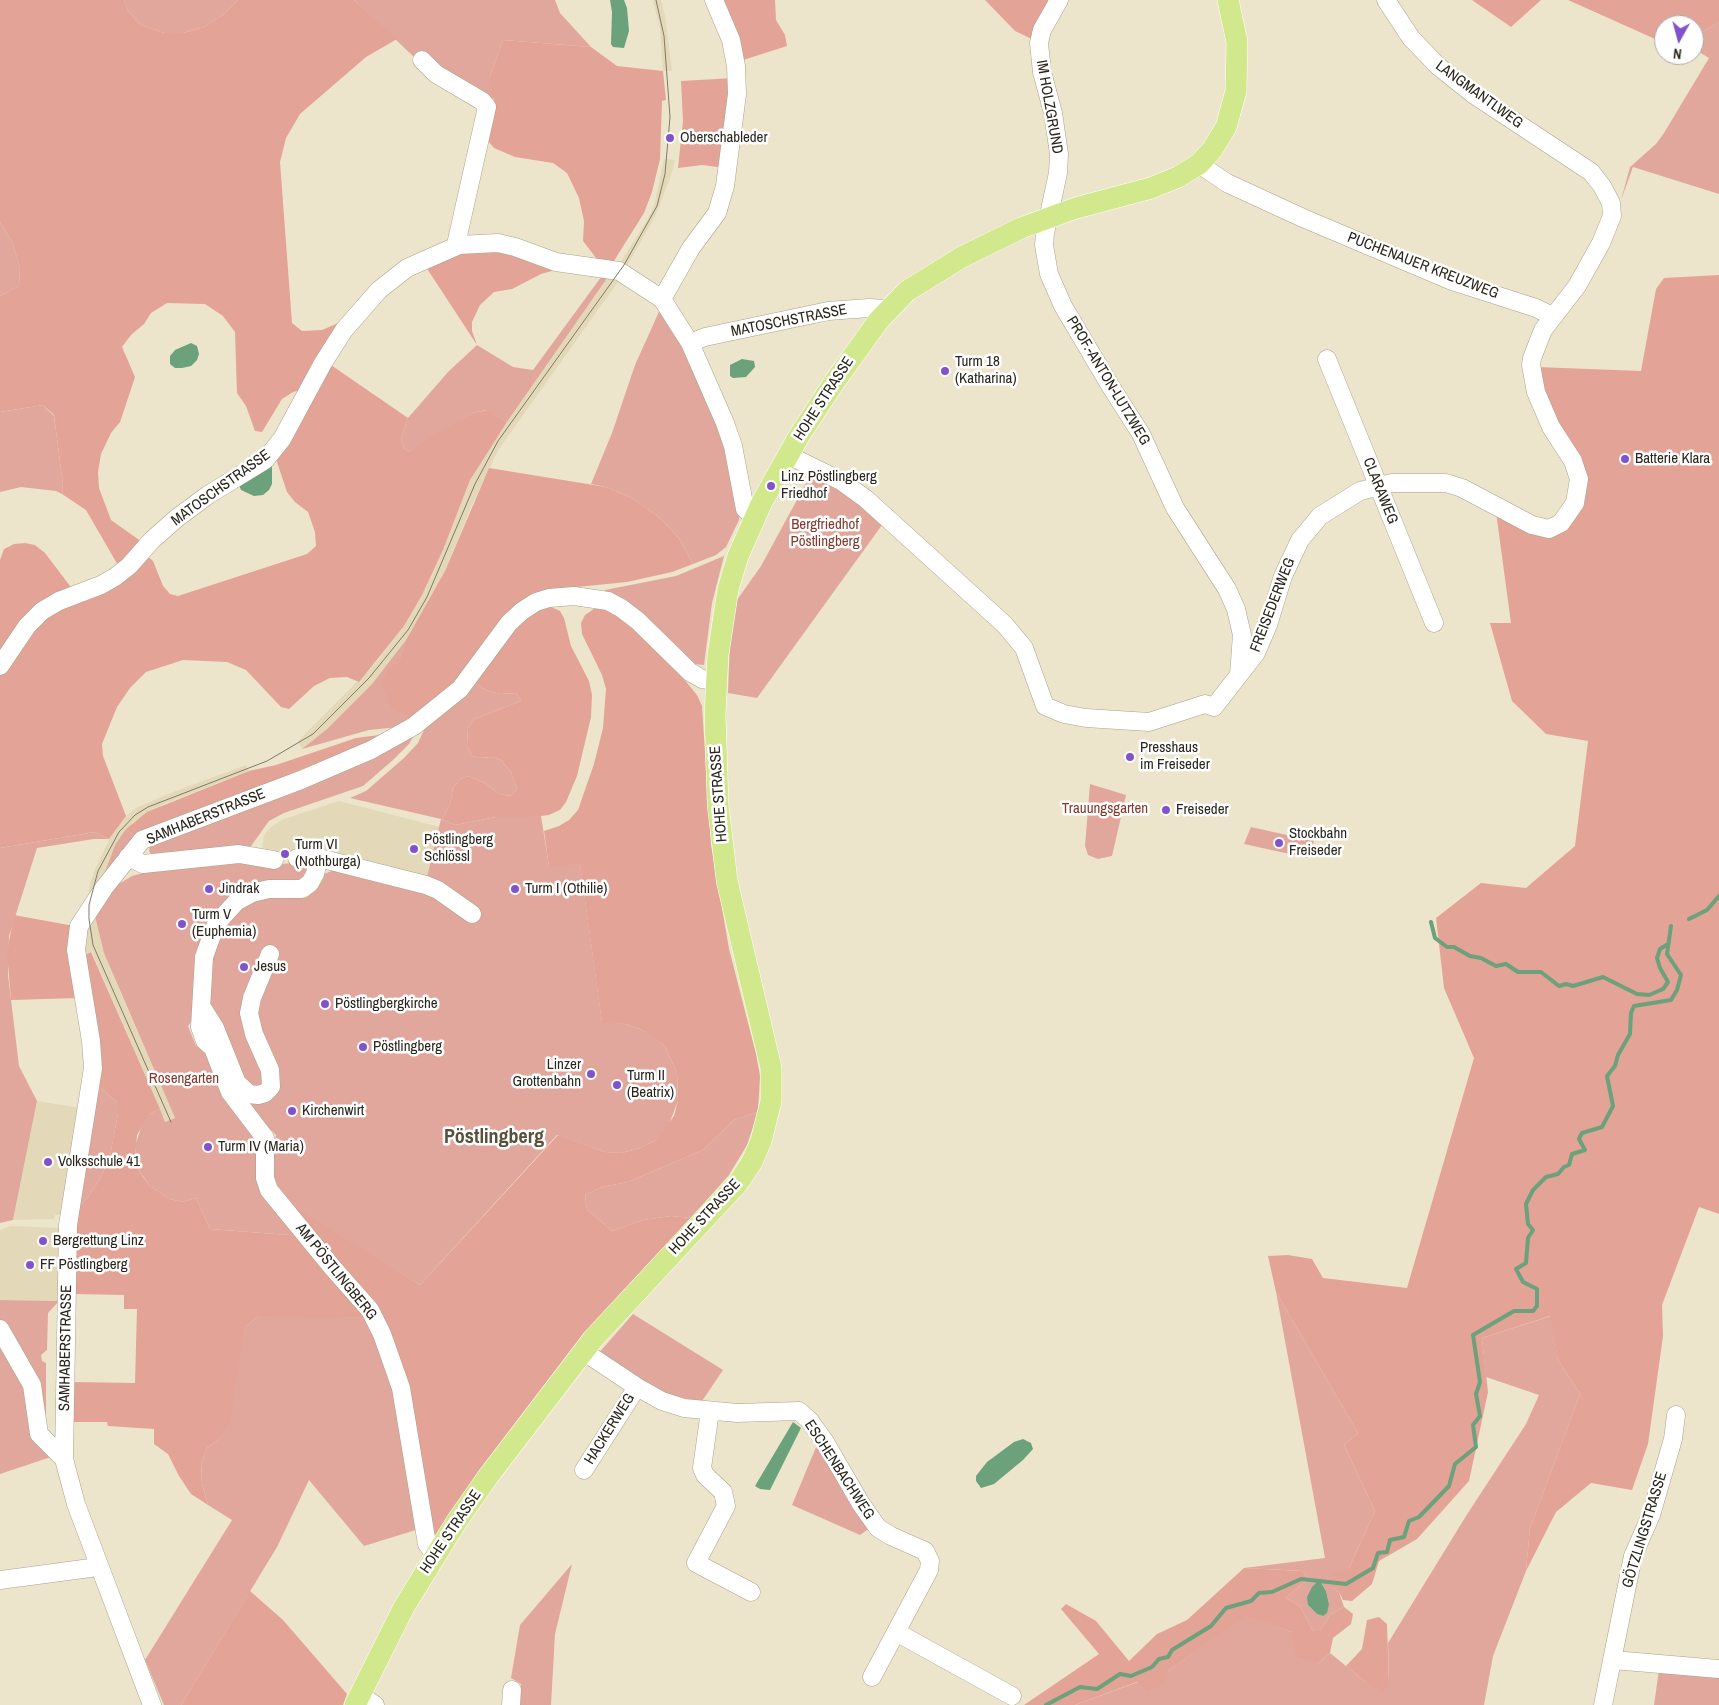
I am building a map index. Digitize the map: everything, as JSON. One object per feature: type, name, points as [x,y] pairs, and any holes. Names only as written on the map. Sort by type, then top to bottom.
[{"type":"main road","name":"HOHE STRASSE","points":[[363,1702],[389,1634],[435,1555],[487,1478],[583,1351],[638,1288],[738,1183],[757,1151],[768,1116],[772,1080],[770,1059],[735,920],[723,853],[715,755],[716,681],[721,625],[728,589],[738,556],[754,518],[788,455],[833,384],[888,309],[907,291],[945,266],[1021,228],[1047,218],[1166,183],[1199,164],[1212,150],[1226,127],[1236,91],[1237,42],[1228,0]]},
{"type":"street","points":[[662,299],[691,248],[716,213],[725,186],[735,118],[736,66],[731,40],[714,0]]},
{"type":"street","name":"IM HOLZGRUND","points":[[1047,218],[1058,173],[1059,154],[1053,113],[1042,72],[1039,43],[1042,30],[1059,0]]},
{"type":"street","name":"LANGMANTLWEG","points":[[1386,0],[1411,38],[1449,76],[1489,106],[1591,172],[1609,198],[1612,209],[1611,218],[1584,274],[1552,316]]},
{"type":"street","points":[[422,60],[436,74],[482,101],[487,108],[457,240],[459,245]]},
{"type":"street","name":"PUCHENAUER KREUZWEG","points":[[1199,164],[1227,183],[1303,218],[1452,281],[1536,308],[1552,316]]},
{"type":"street","name":"PROF.-ANTON-LUTZWEG","points":[[1047,218],[1044,246],[1049,274],[1055,291],[1141,434],[1175,508],[1227,589],[1236,609],[1242,635],[1239,676]]},
{"type":"street","name":"MATOSCHSTRASSE","points":[[0,666],[27,626],[42,612],[59,601],[101,585],[115,577],[129,566],[152,540],[177,518],[208,495],[265,460],[282,440],[323,363],[344,330],[379,290],[407,268],[459,245],[498,243],[563,264],[620,271],[662,299],[690,342],[725,423],[733,446],[745,509],[754,518]]},
{"type":"street","name":"MATOSCHSTRASSE","points":[[690,342],[704,337],[828,311],[869,308],[888,309]]},
{"type":"street","name":"FREISEDERWEG","points":[[788,455],[841,481],[866,499],[1005,625],[1024,648],[1045,706],[1064,714],[1086,718],[1149,722],[1205,704],[1214,707],[1251,662],[1262,640],[1285,570],[1308,529],[1338,503],[1360,491],[1378,486],[1422,481],[1446,483],[1462,488],[1532,526],[1550,529],[1556,527],[1572,510],[1579,485],[1573,461],[1550,426],[1536,392],[1531,365],[1536,344],[1552,316]]},
{"type":"street","name":"CLARAWEG","points":[[1327,359],[1434,624]]},
{"type":"street","name":"SAMHABERSTRASSE","points":[[152,1705],[98,1566],[76,1504],[64,1459],[68,1225],[93,1068],[91,1041],[77,960],[77,933],[97,898],[128,857],[149,836],[301,780],[371,750],[414,726],[460,689],[497,637],[522,611],[549,598],[595,597],[621,608],[690,672],[702,679],[716,681]]},
{"type":"street","points":[[1242,635],[1262,640]]},
{"type":"street","points":[[128,857],[143,864],[239,854],[274,860]]},
{"type":"street","points":[[297,858],[319,858],[426,885],[438,890],[472,914]]},
{"type":"street","name":"AM PÖSTLINGBERG","points":[[319,858],[315,874],[310,883],[302,889],[270,889],[252,893],[237,901],[216,924],[204,957],[203,1009],[200,1027],[205,1042],[213,1048],[234,1098],[265,1138],[265,1178],[269,1190],[370,1310],[382,1334],[401,1388],[427,1544],[435,1555]]},
{"type":"street","points":[[203,1009],[215,1028],[237,1083],[249,1094],[258,1096],[265,1093],[271,1088],[270,1070],[254,1034],[249,1013],[252,998],[270,954]]},
{"type":"street","points":[[0,1330],[32,1385],[39,1434],[64,1459]]},
{"type":"street","name":"ESCHENBACHWEG","points":[[583,1351],[636,1387],[662,1401],[684,1408],[737,1413],[799,1411],[810,1420],[825,1442],[860,1504],[878,1528],[891,1536],[925,1550],[930,1561],[929,1570],[872,1677]]},
{"type":"street","name":"HACKERWEG","points":[[584,1470],[636,1387]]},
{"type":"street","points":[[710,1411],[702,1468],[705,1475],[723,1492],[726,1498],[726,1506],[696,1562],[751,1592]]},
{"type":"street","name":"GÖTZLINGSTRASSE","points":[[1603,1705],[1634,1556],[1651,1515],[1673,1439],[1676,1415]]},
{"type":"street","points":[[0,1580],[98,1566]]},
{"type":"street","points":[[896,1632],[1012,1696]]},
{"type":"street","points":[[1613,1660],[1719,1669]]},
{"type":"shaded area","points":[[0,0],[124,0],[128,11],[141,25],[164,33],[183,33],[204,27],[223,15],[238,0],[354,0],[397,39],[366,57],[300,114],[286,138],[280,162],[292,323],[302,331],[322,330],[348,319],[301,390],[293,392],[282,399],[262,432],[255,431],[246,406],[237,393],[235,332],[223,316],[205,304],[167,303],[151,313],[144,324],[131,335],[122,347],[135,377],[120,422],[111,433],[101,454],[98,472],[99,488],[111,520],[142,542],[119,567],[86,510],[62,494],[63,485],[54,415],[43,405],[0,412],[0,296],[19,286],[20,267],[12,242],[0,222]]},
{"type":"shaded area","points":[[610,0],[624,0],[627,8],[629,31],[624,48],[613,47],[611,44],[612,12]]},
{"type":"shaded area","points":[[653,0],[661,0],[665,16],[672,71],[663,71],[660,30]]},
{"type":"shaded area","points":[[720,0],[775,0],[776,20],[785,35],[787,46],[740,61]]},
{"type":"shaded area","points":[[985,0],[1057,0],[1036,41],[1015,31]]},
{"type":"shaded area","points":[[1472,0],[1541,0],[1511,27]]},
{"type":"shaded area","points":[[1568,0],[1719,0],[1719,22],[1704,31],[1704,15],[1654,15],[1654,39]]},
{"type":"shaded area","points":[[503,40],[591,47],[617,66],[663,71],[666,100],[662,101],[660,159],[652,192],[644,213],[612,264],[600,263],[583,241],[584,221],[579,198],[567,173],[553,163],[515,157],[494,148],[484,136],[494,98],[489,92],[489,79]]},
{"type":"shaded area","points":[[734,78],[725,168],[702,165],[678,168],[683,121],[681,81]]},
{"type":"shaded area","points":[[664,159],[675,160],[671,175],[655,217],[625,269],[618,266],[645,224],[654,206]]},
{"type":"shaded area","points":[[488,248],[562,268],[541,274],[512,289],[494,292],[480,305],[472,322],[472,331],[477,345],[424,264],[443,255]]},
{"type":"shaded area","points":[[610,274],[622,276],[499,449],[474,500],[445,571],[406,640],[372,684],[327,729],[302,749],[298,741],[374,665],[404,626],[422,595],[443,550],[470,480],[483,457]]},
{"type":"shaded area","points":[[1719,275],[1719,1214],[1699,1207],[1662,1305],[1663,1336],[1648,1444],[1632,1490],[1591,1483],[1556,1512],[1526,1571],[1530,1528],[1580,1394],[1558,1360],[1550,1316],[1482,1338],[1488,1392],[1469,1481],[1417,1539],[1379,1561],[1372,1584],[1352,1601],[1343,1600],[1339,1592],[1334,1588],[1330,1575],[1349,1568],[1375,1511],[1344,1445],[1358,1433],[1276,1292],[1268,1256],[1288,1255],[1312,1259],[1323,1278],[1407,1288],[1474,1058],[1444,988],[1436,918],[1481,883],[1526,888],[1575,846],[1588,741],[1546,734],[1512,701],[1490,623],[1511,623],[1496,512],[1548,534],[1584,485],[1584,466],[1548,414],[1537,367],[1641,371],[1656,289],[1664,278]]},
{"type":"shaded area","points":[[191,343],[197,346],[199,354],[197,360],[191,366],[175,368],[170,364],[170,356],[175,350]]},
{"type":"shaded area","points":[[742,359],[754,361],[755,367],[746,377],[733,378],[730,376],[730,365]]},
{"type":"shaded area","points":[[328,363],[408,418],[401,439],[404,448],[409,452],[432,436],[473,413],[487,410],[507,422],[470,480],[443,550],[422,595],[404,626],[359,682],[347,677],[330,678],[314,686],[289,709],[281,707],[246,670],[227,662],[183,660],[146,672],[130,688],[117,707],[102,744],[103,756],[126,816],[109,839],[95,832],[0,848],[0,673],[36,622],[146,555],[153,561],[163,586],[170,594],[178,596],[307,554],[316,546],[315,532],[308,512],[295,502],[287,492],[275,456]]},
{"type":"shaded area","points":[[268,464],[272,466],[272,484],[269,490],[263,495],[254,496],[241,490],[239,485]]},
{"type":"shaded area","points":[[489,468],[606,487],[634,499],[661,519],[679,538],[693,564],[672,572],[627,582],[567,588],[543,593],[465,674],[412,718],[391,708],[381,682],[390,667],[400,658],[406,640],[445,571]]},
{"type":"shaded area","points":[[25,543],[35,545],[45,553],[73,590],[0,658],[0,560],[4,549],[14,544]]},
{"type":"shaded area","points":[[601,604],[611,607],[660,650],[697,695],[702,706],[711,845],[729,949],[760,1076],[758,1112],[734,1120],[703,1150],[628,1182],[602,1187],[585,1195],[587,1209],[612,1231],[643,1220],[671,1216],[691,1218],[598,1318],[511,1429],[434,1538],[393,1351],[280,1198],[420,1285],[558,1135],[605,1152],[622,1153],[640,1148],[656,1140],[674,1116],[678,1101],[677,1073],[665,1047],[654,1037],[640,1029],[625,1024],[602,1023],[580,864],[549,867],[544,831],[569,820],[578,810],[594,764],[603,728],[606,689],[602,675],[582,634],[581,623],[585,615]]},
{"type":"shaded area","points":[[542,607],[551,607],[560,611],[564,618],[571,646],[589,681],[592,695],[591,717],[577,776],[566,802],[560,810],[549,815],[496,817],[455,825],[442,819],[450,805],[453,788],[460,779],[468,776],[485,783],[499,794],[511,796],[517,789],[511,772],[501,760],[492,757],[479,758],[472,756],[467,746],[468,728],[474,719],[521,701],[516,693],[501,694],[488,691],[473,682],[515,625]]},
{"type":"shaded area","points":[[387,734],[136,838],[126,829],[147,812],[249,771],[276,765],[356,738]]},
{"type":"shaded area","points":[[246,765],[249,771],[164,804],[133,822],[115,845],[96,896],[87,906],[90,883],[96,867],[113,832],[126,816],[138,807],[168,794]]},
{"type":"shaded area","points":[[339,801],[440,827],[427,876],[326,850],[280,852],[262,848],[264,835],[271,827],[284,819]]},
{"type":"shaded area","points":[[94,912],[115,980],[175,1118],[165,1122],[92,952],[82,957],[81,941]]},
{"type":"shaded area","points":[[14,915],[74,926],[79,998],[11,1000],[7,952]]},
{"type":"shaded area","points":[[91,952],[160,1109],[150,1114],[137,1135],[135,1156],[137,1168],[143,1177],[150,1186],[170,1199],[182,1202],[196,1198],[210,1229],[302,1236],[370,1318],[259,1316],[245,1327],[230,1421],[219,1439],[207,1448],[201,1463],[202,1484],[208,1505],[191,1494],[168,1454],[154,1444],[154,1429],[108,1426],[107,1422],[70,1422],[71,1382],[135,1383],[137,1309],[124,1309],[124,1295],[73,1294],[76,1209],[89,1196],[101,1177],[110,1156],[118,1114],[118,1103],[95,1083],[82,957]]},
{"type":"shaded area","name":"Volksschule 41","points":[[37,1101],[81,1108],[63,1215],[55,1215],[54,1219],[13,1220]]},
{"type":"shaded area","name":"FF Pöstlingberg","points":[[11,1226],[60,1228],[59,1301],[0,1300],[0,1230]]},
{"type":"shaded area","points":[[793,1422],[801,1428],[770,1490],[760,1489],[755,1486]]},
{"type":"shaded area","points":[[1023,1439],[1031,1443],[1033,1449],[1023,1460],[994,1484],[981,1488],[976,1481],[976,1476],[987,1462],[1014,1442]]},
{"type":"shaded area","points":[[1244,1568],[1303,1571],[1308,1579],[1286,1598],[1300,1606],[1313,1631],[1320,1631],[1330,1615],[1344,1607],[1353,1614],[1351,1624],[1333,1638],[1330,1653],[1317,1664],[1296,1656],[1291,1632],[1247,1616],[1168,1671],[1164,1684],[1148,1691],[1137,1682],[1075,1705],[1024,1705],[1099,1654],[1061,1609],[1066,1604],[1096,1621],[1129,1661],[1157,1634],[1187,1620]]},
{"type":"shaded area","points":[[1319,1580],[1326,1591],[1329,1604],[1327,1613],[1323,1616],[1317,1614],[1308,1605],[1307,1597],[1312,1587]]},
{"type":"shaded area","points":[[250,1591],[283,1620],[347,1694],[343,1705],[181,1705]]},
{"type":"shaded area","points":[[1379,1617],[1387,1624],[1389,1683],[1384,1692],[1367,1683],[1346,1666],[1362,1649],[1367,1620]]},
{"type":"green space","points":[[124,0],[238,0],[223,15],[204,27],[183,33],[164,33],[141,25],[128,11]]},
{"type":"green space","points":[[354,0],[555,0],[560,13],[591,47],[503,40],[489,79],[494,98],[482,108],[434,76]]},
{"type":"green space","points":[[1719,22],[1719,194],[1633,167],[1621,200],[1630,167],[1656,144],[1664,133],[1709,58],[1704,55],[1704,31]]},
{"type":"green space","points":[[0,222],[12,242],[20,267],[19,286],[0,296]]},
{"type":"green space","points":[[604,273],[610,274],[507,422],[486,410],[473,413],[409,452],[404,448],[401,439],[408,418],[448,372],[477,345],[513,367],[533,370]]},
{"type":"green space","points":[[662,305],[716,409],[740,510],[739,520],[726,547],[716,555],[693,564],[679,538],[661,519],[634,499],[606,487],[591,484],[612,433],[635,365]]},
{"type":"green space","points":[[43,405],[54,416],[63,485],[62,494],[56,491],[21,487],[0,492],[0,412]]},
{"type":"green space","name":"Bergfriedhof Pöstlingberg","points":[[810,476],[820,477],[859,502],[882,525],[757,698],[728,693],[730,639],[737,600],[761,566]]},
{"type":"green space","points":[[724,556],[712,603],[704,665],[693,664],[605,593],[605,590],[676,576]]},
{"type":"green space","points":[[406,640],[400,659],[390,667],[412,718],[399,727],[369,730],[302,749],[327,729],[372,684]]},
{"type":"green space","points":[[473,682],[488,691],[501,694],[516,693],[521,701],[474,719],[468,728],[467,746],[472,756],[479,758],[492,757],[501,760],[511,772],[517,789],[511,796],[499,794],[485,783],[468,776],[460,779],[453,788],[450,805],[442,819],[455,825],[496,817],[541,816],[549,866],[580,863],[602,1022],[625,1024],[640,1029],[655,1037],[665,1047],[677,1073],[678,1101],[667,1129],[656,1140],[640,1148],[622,1153],[605,1152],[557,1135],[420,1285],[301,1213],[280,1198],[273,1189],[271,1163],[276,1135],[247,1106],[250,1099],[268,1097],[276,1083],[270,1058],[254,1023],[257,1005],[244,1000],[250,1037],[266,1083],[256,1091],[248,1088],[241,1081],[213,1013],[209,1001],[208,958],[212,939],[220,924],[232,911],[261,895],[308,890],[322,875],[336,869],[423,893],[441,819],[350,798],[366,791],[404,758],[418,743],[426,726],[454,704]]},
{"type":"green space","points":[[411,736],[413,737],[409,744],[363,786],[284,813],[269,821],[251,846],[160,858],[152,855],[149,851],[150,844]]},
{"type":"green space","name":"Trauungsgarten","points":[[1090,784],[1126,795],[1112,856],[1098,859],[1088,855],[1085,846]]},
{"type":"green space","name":"Stockbahn Freiseder","points":[[1251,827],[1314,841],[1308,858],[1244,844]]},
{"type":"green space","points":[[126,829],[136,838],[96,896],[115,845]]},
{"type":"green space","points":[[95,832],[109,839],[94,839],[37,848],[9,936],[8,975],[19,1066],[37,1101],[13,1220],[0,1223],[0,848]]},
{"type":"green space","name":"Rosengarten","points":[[228,861],[267,865],[294,863],[308,867],[309,870],[310,877],[229,903],[191,1022],[188,1026],[196,1046],[209,1050],[260,1136],[260,1162],[302,1236],[210,1229],[196,1198],[182,1202],[170,1199],[150,1186],[137,1168],[135,1146],[142,1125],[150,1114],[160,1109],[165,1122],[175,1118],[104,953],[94,912],[117,885],[132,876],[150,871]]},
{"type":"green space","points":[[95,1083],[118,1103],[118,1114],[110,1156],[101,1177],[89,1196],[76,1209]]},
{"type":"green space","points":[[758,1112],[747,1145],[729,1175],[691,1218],[671,1216],[643,1220],[612,1231],[587,1209],[585,1195],[602,1187],[628,1182],[703,1150],[734,1120]]},
{"type":"green space","points":[[1276,1292],[1358,1433],[1344,1445],[1375,1511],[1349,1568],[1334,1588],[1339,1592],[1344,1607],[1330,1615],[1320,1631],[1313,1631],[1300,1606],[1286,1598],[1308,1579],[1303,1571],[1244,1568],[1325,1558]],"holes":[[[1319,1581],[1326,1591],[1329,1604],[1323,1616],[1317,1614],[1308,1605]]]},
{"type":"green space","points":[[0,1300],[59,1301],[48,1313],[47,1350],[41,1355],[42,1361],[46,1363],[46,1429],[48,1439],[0,1323]]},
{"type":"green space","points":[[633,1314],[723,1370],[700,1404],[665,1397],[598,1354]]},
{"type":"green space","points":[[294,1315],[370,1318],[388,1359],[419,1529],[364,1546],[309,1480],[277,1547],[181,1705],[164,1705],[145,1660],[232,1520],[208,1505],[202,1484],[201,1463],[207,1448],[219,1439],[245,1327],[259,1316]]},
{"type":"green space","points":[[1551,1316],[1558,1360],[1580,1394],[1530,1528],[1526,1571],[1493,1656],[1484,1705],[1075,1705],[1168,1671],[1247,1615],[1291,1632],[1317,1664],[1330,1653],[1367,1683],[1389,1683],[1388,1643],[1466,1516],[1526,1424],[1539,1395],[1486,1377],[1482,1338]]},
{"type":"green space","points":[[0,1335],[54,1456],[0,1474]]},
{"type":"green space","points":[[819,1440],[870,1528],[860,1535],[792,1505]]},
{"type":"green space","points":[[572,1564],[555,1634],[551,1705],[519,1705],[521,1684],[511,1678],[520,1625]]},
{"type":"green space","points":[[1659,1670],[1719,1676],[1719,1705],[1654,1705]]},
{"type":"waterway","points":[[1689,919],[1707,910],[1719,896]]},
{"type":"waterway","points":[[1431,922],[1435,938],[1447,947],[1454,947],[1470,956],[1481,958],[1496,966],[1506,964],[1518,972],[1541,972],[1559,986],[1566,984],[1573,986],[1603,977],[1637,994],[1649,995],[1663,989],[1668,982],[1657,958],[1660,949],[1668,944]]},
{"type":"waterway","points":[[1046,1705],[1080,1687],[1097,1689],[1120,1674],[1131,1676],[1152,1667],[1159,1659],[1168,1657],[1172,1650],[1211,1626],[1226,1608],[1251,1601],[1259,1593],[1272,1592],[1301,1579],[1346,1584],[1373,1568],[1378,1553],[1387,1552],[1390,1540],[1404,1537],[1409,1521],[1419,1517],[1449,1486],[1455,1464],[1476,1447],[1473,1425],[1480,1416],[1476,1394],[1480,1382],[1473,1335],[1514,1311],[1533,1311],[1537,1306],[1537,1289],[1523,1282],[1516,1269],[1526,1263],[1528,1238],[1533,1230],[1528,1224],[1526,1204],[1533,1190],[1546,1177],[1558,1174],[1564,1167],[1569,1165],[1572,1154],[1585,1150],[1579,1139],[1582,1133],[1602,1127],[1613,1106],[1607,1076],[1615,1066],[1618,1055],[1630,1034],[1631,1013],[1634,1006],[1671,1000],[1677,990],[1681,975],[1667,954],[1671,926]]},
{"type":"tram line","points":[[171,1122],[93,945],[89,905],[98,871],[119,832],[135,815],[148,807],[267,761],[313,734],[369,678],[408,630],[427,597],[475,484],[498,441],[624,265],[657,206],[665,174],[670,117],[664,36],[656,0]]},
{"type":"place","name":"Oberschableder","points":[[670,138]]},
{"type":"place","name":"Turm 18 (Katharina)","points":[[945,371]]},
{"type":"place","name":"Batterie Klara","points":[[1625,459]]},
{"type":"place","name":"Linz Pöstlingberg Friedhof","points":[[771,486]]},
{"type":"place","name":"Presshaus im Freiseder","points":[[1130,757]]},
{"type":"place","name":"Freiseder","points":[[1166,810]]},
{"type":"place","name":"Stockbahn Freiseder","points":[[1279,843]]},
{"type":"place","name":"Pöstlingberg Schlössl","points":[[414,849]]},
{"type":"place","name":"Turm VI (Nothburga)","points":[[285,854]]},
{"type":"place","name":"Jindrak","points":[[209,889]]},
{"type":"place","name":"Turm I (Othilie)","points":[[515,889]]},
{"type":"place","name":"Turm V (Euphemia)","points":[[182,924]]},
{"type":"place","name":"Jesus","points":[[244,967]]},
{"type":"place","name":"Pöstlingbergkirche","points":[[325,1004]]},
{"type":"place","name":"Pöstlingberg","points":[[363,1047]]},
{"type":"place","name":"Linzer Grottenbahn","points":[[591,1074]]},
{"type":"place","name":"Turm II (Beatrix)","points":[[617,1085]]},
{"type":"place","name":"Kirchenwirt","points":[[292,1111]]},
{"type":"place","name":"Turm IV (Maria)","points":[[208,1147]]},
{"type":"place","name":"Volksschule 41","points":[[48,1162]]},
{"type":"place","name":"Bergrettung Linz","points":[[43,1241]]},
{"type":"place","name":"FF Pöstlingberg","points":[[30,1265]]},
{"type":"district","name":"Pöstlingberg","points":[[494,1138]]}]
